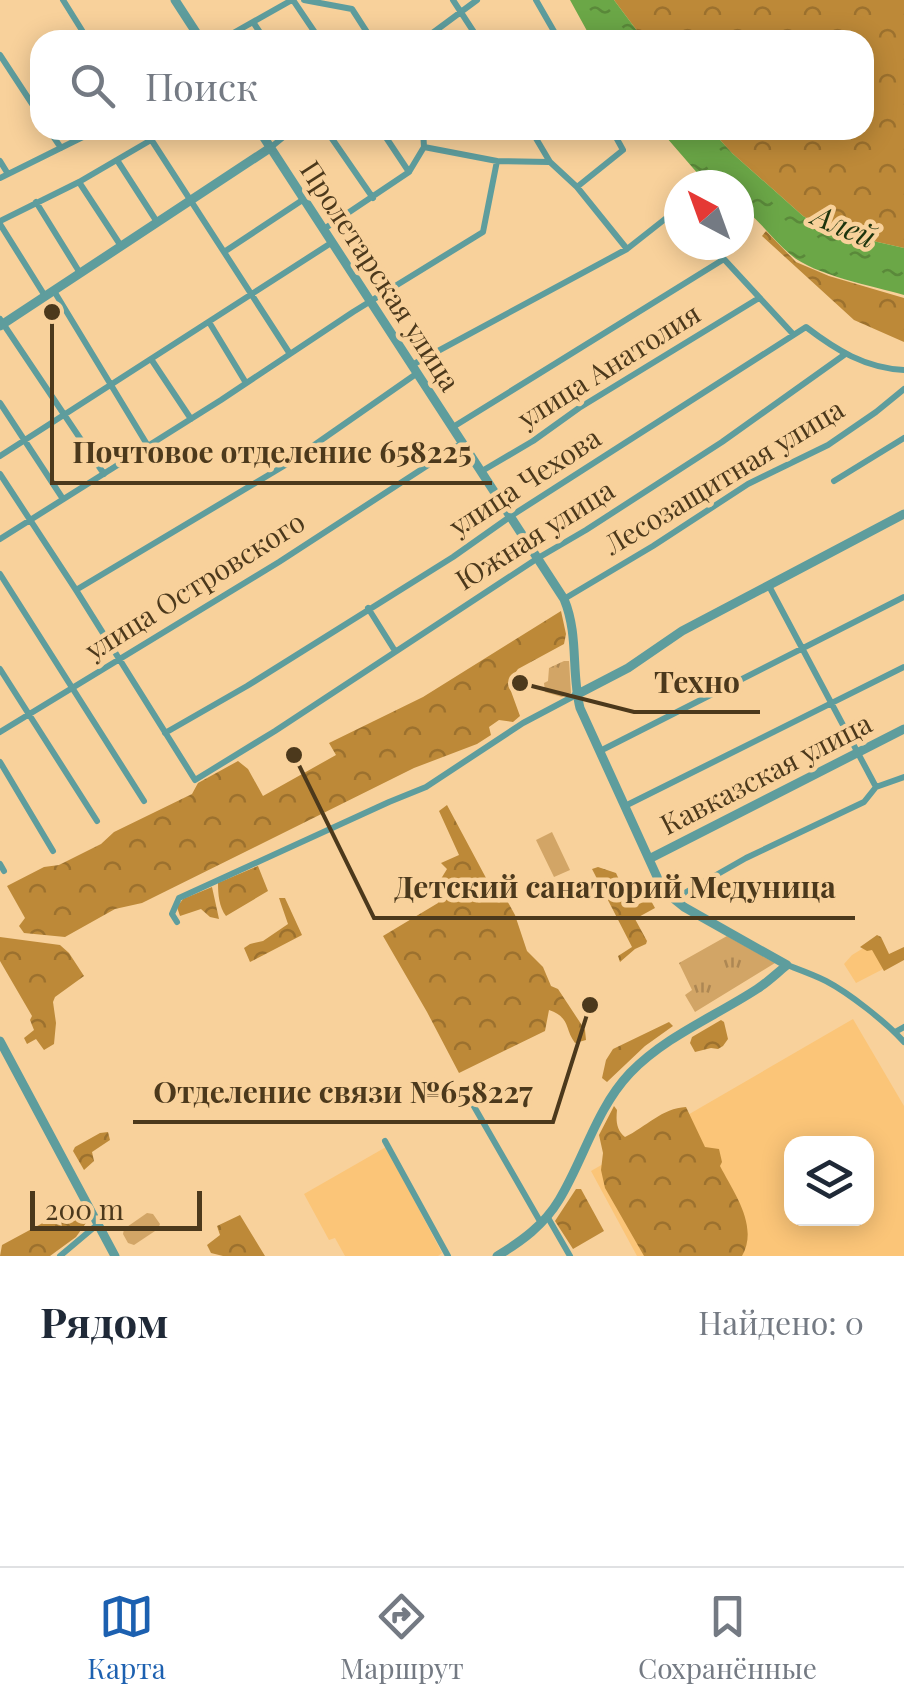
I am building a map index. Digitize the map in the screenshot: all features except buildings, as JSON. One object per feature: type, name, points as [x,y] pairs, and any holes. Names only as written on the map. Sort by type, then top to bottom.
[{"type":"street","points":[[63,0],[82,30]]},
{"type":"street","points":[[175,0],[194,30]]},
{"type":"street","points":[[238,30],[292,0],[313,30]]},
{"type":"street","points":[[304,0],[352,9],[366,30]]},
{"type":"street","points":[[453,0],[473,30]]},
{"type":"street","points":[[436,30],[477,0]]},
{"type":"street","points":[[536,0],[554,30]]},
{"type":"street","points":[[253,22],[258,30]]},
{"type":"street","points":[[0,55],[30,101]]},
{"type":"street","points":[[56,140],[61,148]]},
{"type":"street","points":[[0,161],[4,176],[77,140]]},
{"type":"street","points":[[148,446],[112,385],[0,223],[151,140],[290,354]]},
{"type":"street","name":"Пролетарская улица","points":[[265,140],[564,600],[574,627],[576,695],[580,708],[658,878],[684,907],[788,966],[824,980],[904,1042]]},
{"type":"street","points":[[104,474],[1,323],[280,140]]},
{"type":"street","points":[[333,140],[373,198]]},
{"type":"street","points":[[388,140],[409,172]]},
{"type":"street","points":[[323,229],[409,172],[424,147],[424,140]]},
{"type":"street","points":[[537,140],[550,162],[578,187],[627,249]]},
{"type":"street","points":[[578,187],[622,150],[617,140]]},
{"type":"street","points":[[424,147],[498,161],[550,162]]},
{"type":"street","points":[[117,160],[157,222]]},
{"type":"street","points":[[0,539],[483,232],[498,161]]},
{"type":"street","points":[[79,182],[121,246]]},
{"type":"street","points":[[224,252],[304,199]]},
{"type":"street","points":[[36,202],[80,273]]},
{"type":"street","points":[[76,590],[287,464],[413,370],[627,249],[664,221]]},
{"type":"street","points":[[0,456],[331,242]]},
{"type":"street","points":[[453,427],[722,260]]},
{"type":"street","points":[[725,260],[793,334]]},
{"type":"street","name":"улица Анатолия","points":[[482,471],[759,298]]},
{"type":"street","points":[[209,322],[246,382]]},
{"type":"street","name":"улица Чехова","points":[[165,733],[248,686],[453,557],[793,334],[806,327],[844,355]]},
{"type":"street","points":[[844,355],[904,370]]},
{"type":"street","name":"Южная улица","points":[[165,733],[194,780],[275,732],[722,442],[844,355]]},
{"type":"street","points":[[151,360],[190,419]]},
{"type":"street","name":"Лесозащитная улица","points":[[564,600],[748,484],[828,444],[904,389]]},
{"type":"street","points":[[0,403],[64,500]]},
{"type":"street","points":[[834,481],[904,438]]},
{"type":"street","name":"улица Островского","points":[[0,732],[278,562],[463,442]]},
{"type":"street","points":[[0,474],[165,733]]},
{"type":"street","points":[[176,922],[172,914],[179,898],[426,787],[523,723],[628,668],[682,631],[904,514]]},
{"type":"street","points":[[0,574],[144,801]]},
{"type":"street","points":[[769,586],[876,787]]},
{"type":"street","points":[[600,751],[904,598]]},
{"type":"street","points":[[368,608],[395,651]]},
{"type":"street","points":[[625,806],[904,667]]},
{"type":"street","points":[[0,668],[98,821]]},
{"type":"street","name":"Кавказская улица","points":[[649,860],[904,729]]},
{"type":"street","points":[[0,762],[54,851]]},
{"type":"street","points":[[674,900],[744,859],[864,802],[876,787],[904,777]]},
{"type":"street","points":[[498,1256],[524,1239],[559,1200],[611,1095],[629,1074],[682,1032],[757,989],[788,966]]},
{"type":"street","points":[[895,1032],[904,1027]]},
{"type":"street","points":[[0,1041],[115,1256]]},
{"type":"street","points":[[468,1096],[570,1256]]},
{"type":"street","points":[[385,1141],[448,1256]]},
{"type":"street","points":[[60,1256],[98,1224]]},
{"type":"shaded area","points":[[875,941],[889,966],[856,983],[844,964]]},
{"type":"shaded area","points":[[853,1019],[904,1106],[904,1256],[637,1256],[591,1171]]},
{"type":"shaded area","points":[[386,1147],[442,1253],[438,1256],[345,1256],[335,1238],[329,1240],[304,1194]]},
{"type":"green space","points":[[614,0],[904,0],[904,248],[842,240],[803,216],[720,140],[874,140],[874,30],[636,30]]},
{"type":"green space","points":[[766,231],[796,262],[904,298],[904,342],[854,320],[762,236]]},
{"type":"green space","points":[[561,611],[564,644],[518,669],[508,683],[520,716],[513,722],[499,720],[489,727],[491,735],[477,744],[414,768],[142,903],[115,909],[65,937],[24,933],[19,926],[25,918],[7,886],[101,844],[114,832],[192,794],[198,783],[238,761],[248,769],[263,796],[336,755],[329,743],[423,697]]},
{"type":"green space","points":[[569,661],[571,693],[562,697],[545,692],[549,668]]},
{"type":"green space","points":[[447,805],[493,891],[504,895],[515,915],[527,951],[543,967],[551,986],[558,989],[585,1030],[586,1040],[575,1043],[564,1020],[549,1010],[545,1031],[459,1073],[383,936],[438,903],[436,887],[447,869],[441,863],[459,855],[439,811]]},
{"type":"green space","points":[[552,832],[570,870],[554,877],[536,840]]},
{"type":"green space","points":[[258,866],[268,891],[226,916],[220,905],[218,883]]},
{"type":"green space","points":[[592,869],[616,873],[629,901],[639,904],[650,899],[655,908],[635,919],[646,944],[620,962],[618,956],[632,947]]},
{"type":"green space","points":[[212,887],[219,919],[201,909],[180,916],[177,907],[183,899]]},
{"type":"green space","points":[[279,898],[285,898],[302,935],[250,962],[244,948],[288,924]]},
{"type":"green space","points":[[877,935],[889,954],[904,947],[904,960],[884,971],[872,950],[860,947]]},
{"type":"green space","points":[[727,936],[775,963],[695,1012],[685,995],[692,990],[679,963]]},
{"type":"green space","points":[[0,937],[60,945],[84,976],[55,997],[54,1044],[44,1050],[36,1039],[27,1044],[24,1038],[34,1030],[32,1016],[0,961]]},
{"type":"green space","points":[[721,1020],[728,1039],[723,1046],[695,1052],[690,1043],[692,1037]]},
{"type":"green space","points":[[669,1022],[673,1026],[607,1082],[602,1078],[613,1049]]},
{"type":"green space","points":[[614,1106],[618,1128],[625,1137],[662,1114],[686,1107],[705,1147],[719,1149],[720,1166],[743,1210],[748,1233],[742,1256],[644,1256],[605,1188],[601,1170],[599,1135]]},
{"type":"green space","points":[[108,1132],[110,1140],[92,1152],[94,1161],[84,1170],[73,1151],[75,1147]]},
{"type":"green space","points":[[576,1189],[581,1189],[604,1231],[573,1249],[555,1221]]},
{"type":"green space","points":[[147,1213],[153,1214],[160,1224],[158,1229],[134,1245],[128,1243],[124,1229]]},
{"type":"green space","points":[[83,1215],[86,1223],[76,1237],[50,1256],[0,1256],[2,1245],[52,1218],[74,1221]]},
{"type":"green space","points":[[240,1215],[265,1256],[211,1253],[207,1245],[220,1235],[217,1226]]},
{"type":"water","points":[[570,0],[614,0],[636,30],[586,30]]},
{"type":"water","points":[[669,140],[720,140],[751,170],[695,170]]},
{"type":"water","points":[[754,173],[803,216],[842,239],[904,248],[904,295],[829,274],[801,262],[754,217]]},
{"type":"place","name":"Почтовое отделение 658225","points":[[52,312]]},
{"type":"place","name":"Техно","points":[[520,683]]},
{"type":"place","name":"Детский санаторий Медуница","points":[[294,755]]},
{"type":"place","name":"Отделение связи №658227","points":[[590,1005]]},
{"type":"water label","name":"Алей","points":[[844,227]]}]
